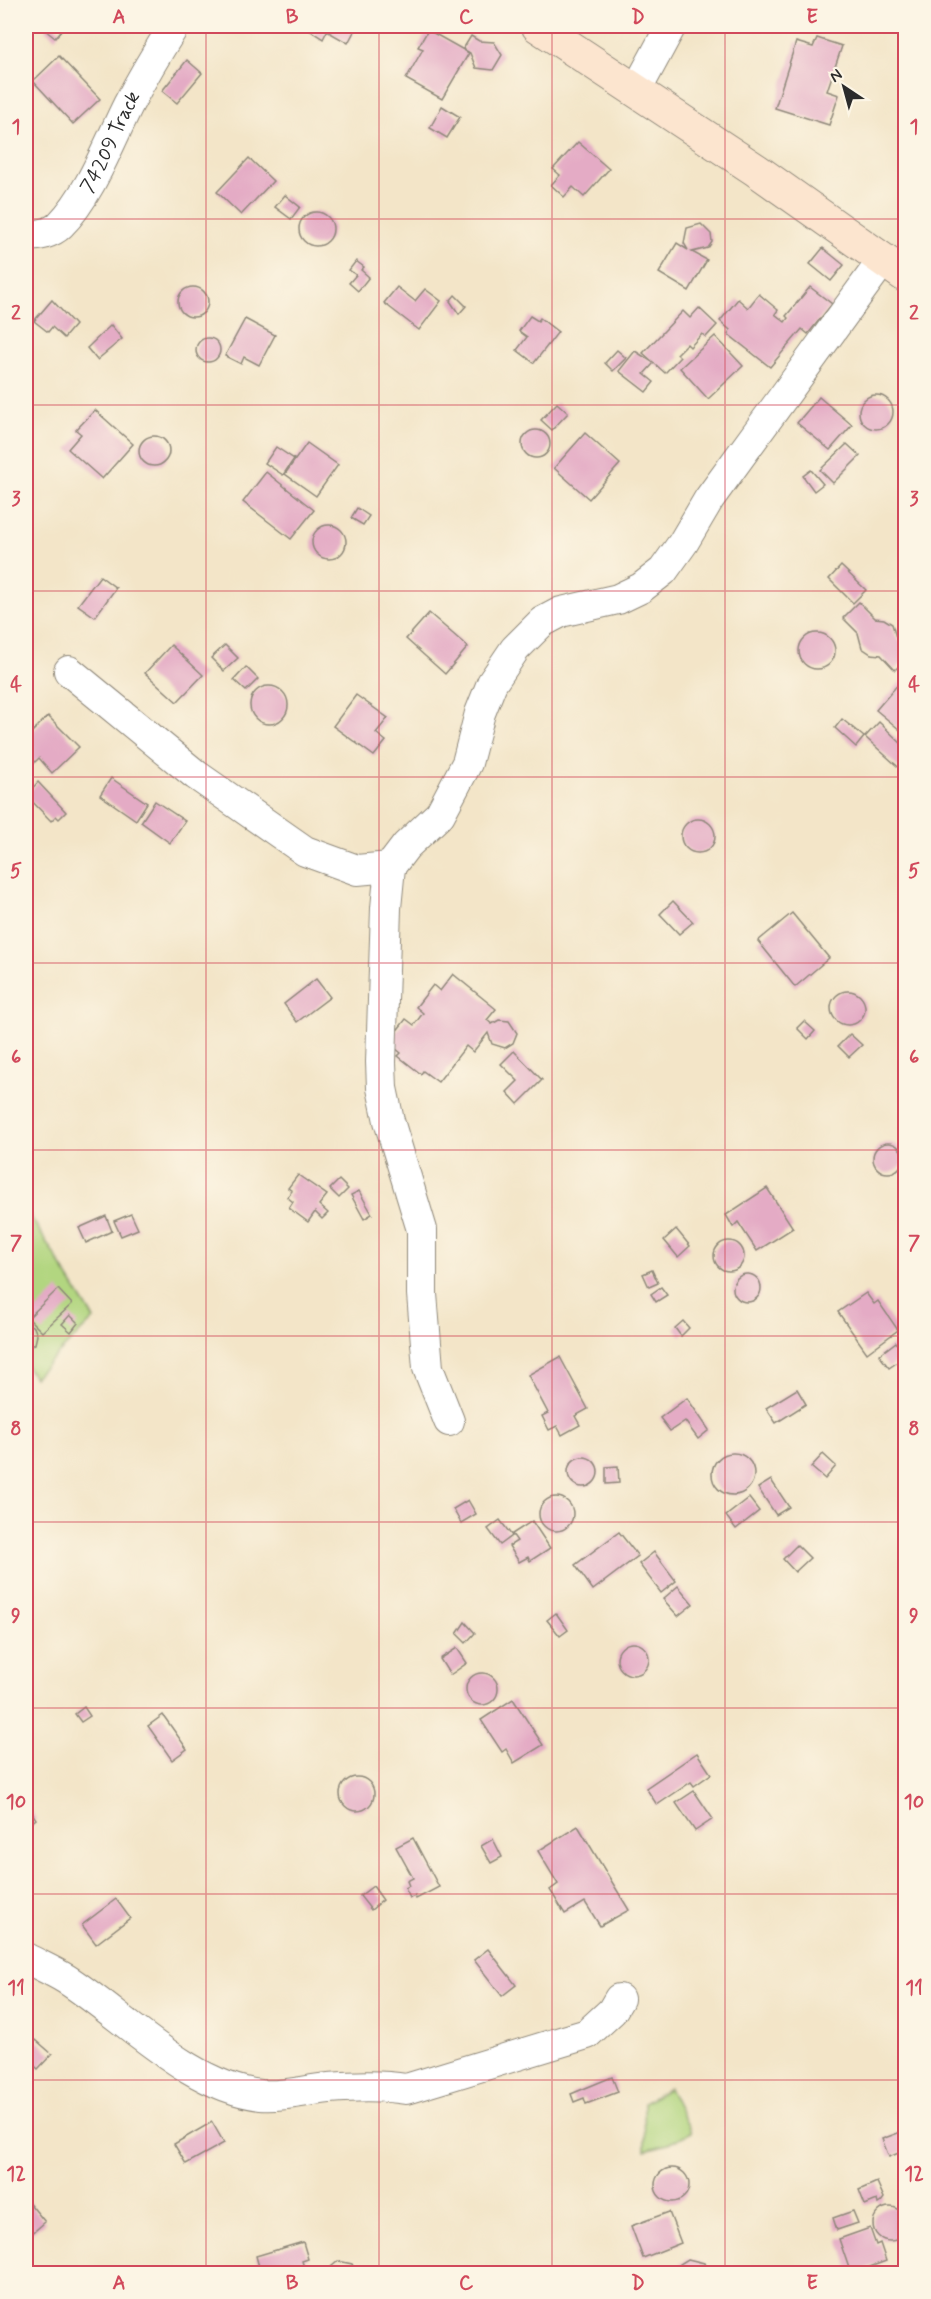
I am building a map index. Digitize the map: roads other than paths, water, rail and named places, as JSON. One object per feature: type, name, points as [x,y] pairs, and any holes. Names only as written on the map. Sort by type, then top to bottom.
[{"type":"street","name":"74209 Track","points":[[26,236],[44,234],[58,227],[73,210],[111,144],[145,72],[174,26]]},
{"type":"street","points":[[449,1421],[428,1368],[422,1294],[422,1230],[388,1121],[382,1088],[386,908],[390,867],[406,846],[440,814],[467,762],[480,713],[492,683],[515,649],[542,622],[561,612],[618,599],[641,588],[663,571],[709,499],[894,268],[538,26]]},
{"type":"street","points":[[636,91],[670,26]]},
{"type":"street","points":[[69,671],[196,775],[252,817],[305,851],[357,870],[390,867]]},
{"type":"street","points":[[26,1958],[66,1980],[168,2055],[214,2080],[260,2095],[291,2094],[328,2088],[387,2086],[406,2089],[587,2034],[612,2011],[619,1999]]}]
